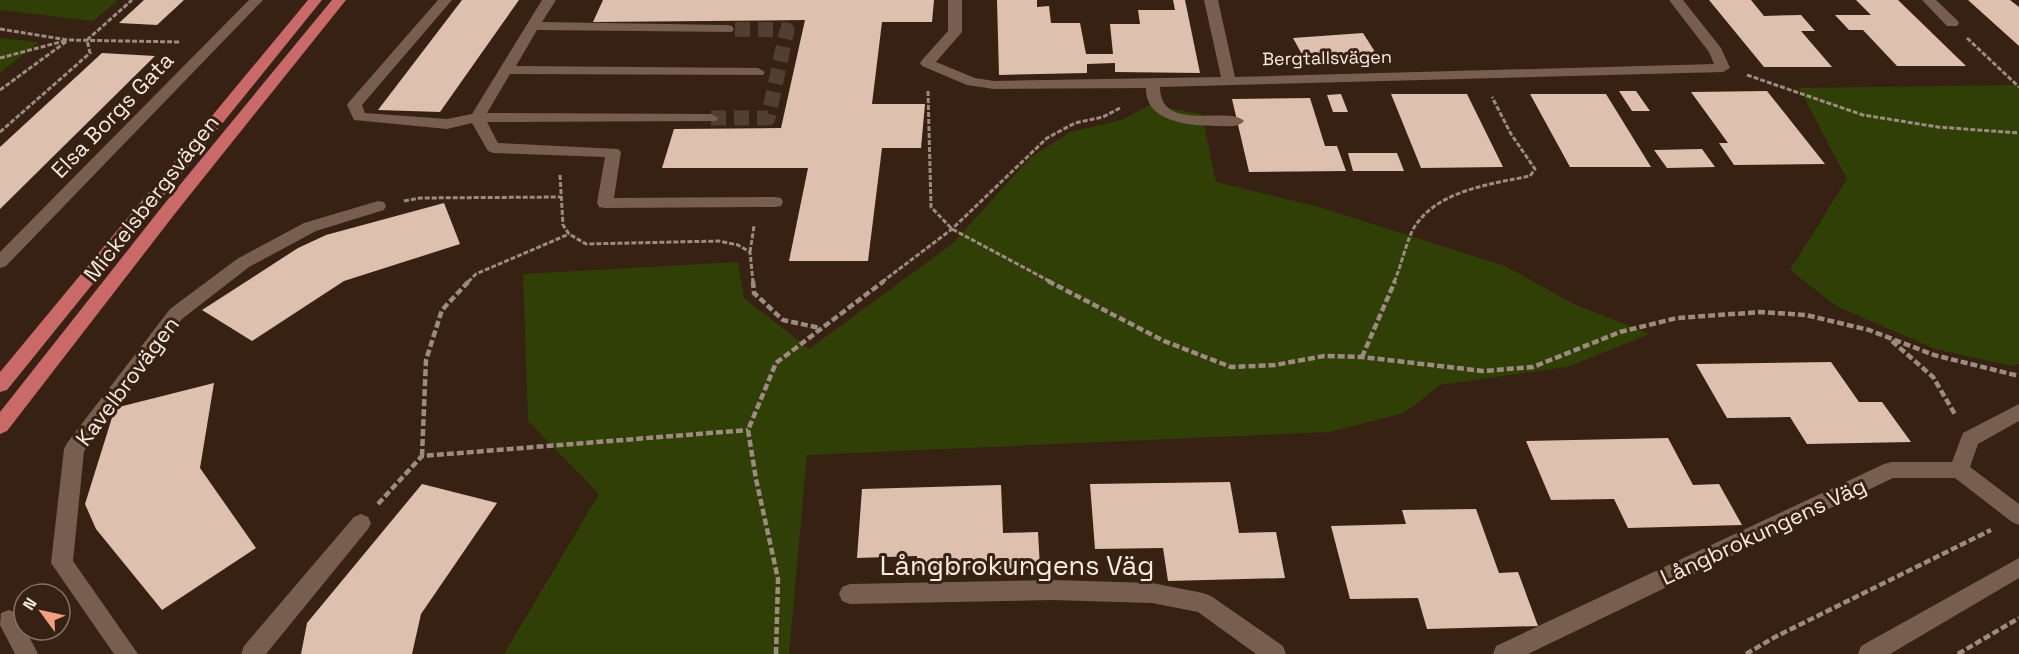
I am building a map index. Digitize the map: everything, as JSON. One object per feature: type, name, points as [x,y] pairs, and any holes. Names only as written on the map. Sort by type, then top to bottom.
[{"type":"main road","name":"Mickelsbergsvägen","points":[[0,385],[315,0]]},
{"type":"main road","name":"Mickelsbergsvägen","points":[[0,426],[171,207],[339,0]]},
{"type":"street","name":"Elsa Borgs Gata","points":[[0,262],[256,0]]},
{"type":"street","points":[[445,0],[354,105],[359,117],[447,124],[477,117],[711,118]]},
{"type":"street","points":[[477,117],[549,0]]},
{"type":"street","points":[[927,63],[955,32],[955,0],[962,0]]},
{"type":"street","points":[[1210,0],[1229,80]]},
{"type":"street","points":[[1676,0],[1716,51],[1723,68]]},
{"type":"street","points":[[1929,0],[1952,23]]},
{"type":"street","points":[[533,26],[727,29]]},
{"type":"street","name":"Bergtallsvägen","points":[[927,63],[972,82],[994,85],[1130,84],[1723,68]]},
{"type":"street","points":[[506,70],[758,72]]},
{"type":"street","points":[[1153,83],[1154,99],[1167,112],[1190,121],[1237,121]]},
{"type":"street","points":[[477,117],[493,148],[613,152],[605,203],[775,202]]},
{"type":"street","name":"Kavelbrovägen","points":[[128,654],[62,563],[74,448],[176,314],[243,263],[310,227],[378,206]]},
{"type":"street","points":[[2019,412],[1970,439],[1959,470],[2019,516]]},
{"type":"street","name":"Långbrokungens Väg","points":[[1504,654],[1891,470],[1959,470]]},
{"type":"street","points":[[252,654],[361,522]]},
{"type":"street","points":[[1869,654],[2019,567]]},
{"type":"street","name":"Långbrokungens Väg","points":[[850,594],[1053,590],[1152,593],[1203,603],[1275,654]]},
{"type":"street","points":[[9,620],[27,654]]},
{"type":"path","points":[[87,40],[132,0]]},
{"type":"path","points":[[1952,23],[2019,87]]},
{"type":"path","points":[[0,29],[68,40],[214,43]]},
{"type":"path","points":[[0,58],[68,40]]},
{"type":"path","points":[[0,90],[68,40]]},
{"type":"path","points":[[0,132],[90,53],[87,40]]},
{"type":"path","points":[[927,63],[931,207],[952,228],[1005,259],[1164,341],[1231,366],[1275,365],[1324,357],[1362,357],[1483,371],[1533,367],[1620,332],[1677,318],[1761,312],[1806,315],[1869,330],[1934,356],[2019,376]]},
{"type":"path","points":[[1723,68],[1863,115],[1938,127],[1997,130],[2019,134]]},
{"type":"path","points":[[1362,357],[1402,264],[1414,227],[1435,205],[1479,186],[1530,176],[1535,169],[1513,141],[1499,116],[1483,74]]},
{"type":"path","points":[[776,654],[778,579],[756,479],[748,430],[776,363],[952,228],[1047,138],[1075,123],[1118,111],[1129,100],[1130,84]]},
{"type":"path","points":[[559,150],[563,225],[569,234],[586,244],[719,241],[738,245],[750,252],[754,293],[783,320],[820,328]]},
{"type":"path","points":[[378,206],[420,198],[561,197]]},
{"type":"path","points":[[361,522],[422,456],[426,360],[442,310],[476,274],[569,234]]},
{"type":"path","points":[[1889,338],[1933,377],[1970,439]]},
{"type":"path","points":[[422,456],[748,430]]},
{"type":"path","points":[[1746,654],[1775,637],[1998,526]]},
{"type":"path","points":[[1958,654],[2019,618]]},
{"type":"green space","points":[[0,0],[118,0],[93,21],[0,10]]},
{"type":"green space","points":[[0,38],[39,42],[0,73]]},
{"type":"green space","points":[[2019,85],[2019,364],[2011,366],[1935,349],[1836,306],[1790,270],[1847,179],[1799,88]]},
{"type":"green space","points":[[1150,105],[1202,114],[1216,182],[1319,207],[1505,266],[1574,304],[1650,334],[1567,367],[1440,385],[1404,413],[1329,432],[807,455],[789,654],[504,654],[599,494],[528,421],[523,274],[738,262],[744,298],[809,349],[952,244],[1031,157],[1070,132],[1121,120]]},
{"type":"building","points":[[144,0],[184,0],[157,25],[119,23]]},
{"type":"building","points":[[462,0],[519,0],[440,112],[378,110]]},
{"type":"building","points":[[603,0],[934,0],[932,22],[882,22],[872,104],[925,104],[921,148],[882,148],[868,261],[789,261],[808,168],[662,168],[674,129],[781,128],[805,20],[593,22]]},
{"type":"building","points":[[997,0],[1037,0],[1037,7],[1049,6],[1051,23],[1080,23],[1086,54],[1113,54],[1110,24],[1140,24],[1138,10],[1175,10],[1173,0],[1185,0],[1200,73],[1115,72],[1115,63],[1087,64],[1087,73],[999,75]]},
{"type":"building","points":[[1709,0],[1751,0],[1764,16],[1801,15],[1815,31],[1801,31],[1832,67],[1764,67]]},
{"type":"building","points":[[1856,0],[1898,0],[1966,66],[1897,66],[1863,30],[1849,30],[1835,15],[1871,15]]},
{"type":"building","points":[[1968,0],[2010,0],[2019,7],[2019,46]]},
{"type":"building","points":[[1363,33],[1377,55],[1305,60],[1293,38]]},
{"type":"building","points":[[102,53],[155,56],[0,209],[0,147]]},
{"type":"building","points":[[1619,91],[1636,91],[1650,111],[1632,111]]},
{"type":"building","points":[[1767,91],[1825,164],[1734,165],[1719,143],[1728,143],[1691,92]]},
{"type":"building","points":[[1341,94],[1348,112],[1333,112],[1327,95]]},
{"type":"building","points":[[1391,94],[1467,94],[1503,167],[1421,168]]},
{"type":"building","points":[[1530,94],[1606,94],[1651,167],[1570,167]]},
{"type":"building","points":[[1310,98],[1325,146],[1337,146],[1346,171],[1249,172],[1232,99]]},
{"type":"building","points":[[1702,149],[1715,167],[1667,168],[1654,150]]},
{"type":"building","points":[[1348,153],[1397,153],[1404,171],[1353,171]]},
{"type":"building","points":[[444,203],[460,244],[344,281],[252,341],[202,310],[298,248],[326,235]]},
{"type":"building","points":[[1831,362],[1859,402],[1882,402],[1911,442],[1807,444],[1790,417],[1727,418],[1696,364]]},
{"type":"building","points":[[214,383],[200,468],[256,548],[162,610],[96,529],[85,504],[115,408]]},
{"type":"building","points":[[1668,438],[1693,485],[1719,484],[1742,525],[1628,528],[1614,499],[1551,500],[1526,441]]},
{"type":"building","points":[[1230,482],[1239,533],[1276,532],[1285,578],[1168,581],[1163,548],[1095,549],[1090,484]]},
{"type":"building","points":[[422,484],[497,503],[421,614],[412,654],[301,654],[307,623]]},
{"type":"building","points":[[1001,485],[1003,533],[1038,532],[1040,568],[917,571],[917,556],[857,558],[862,489]]},
{"type":"building","points":[[1476,509],[1499,573],[1518,572],[1538,626],[1427,629],[1418,598],[1350,599],[1331,526],[1406,524],[1402,510]]},
{"type":"tunnel","points":[[711,118],[768,118],[787,30],[727,29]]}]
